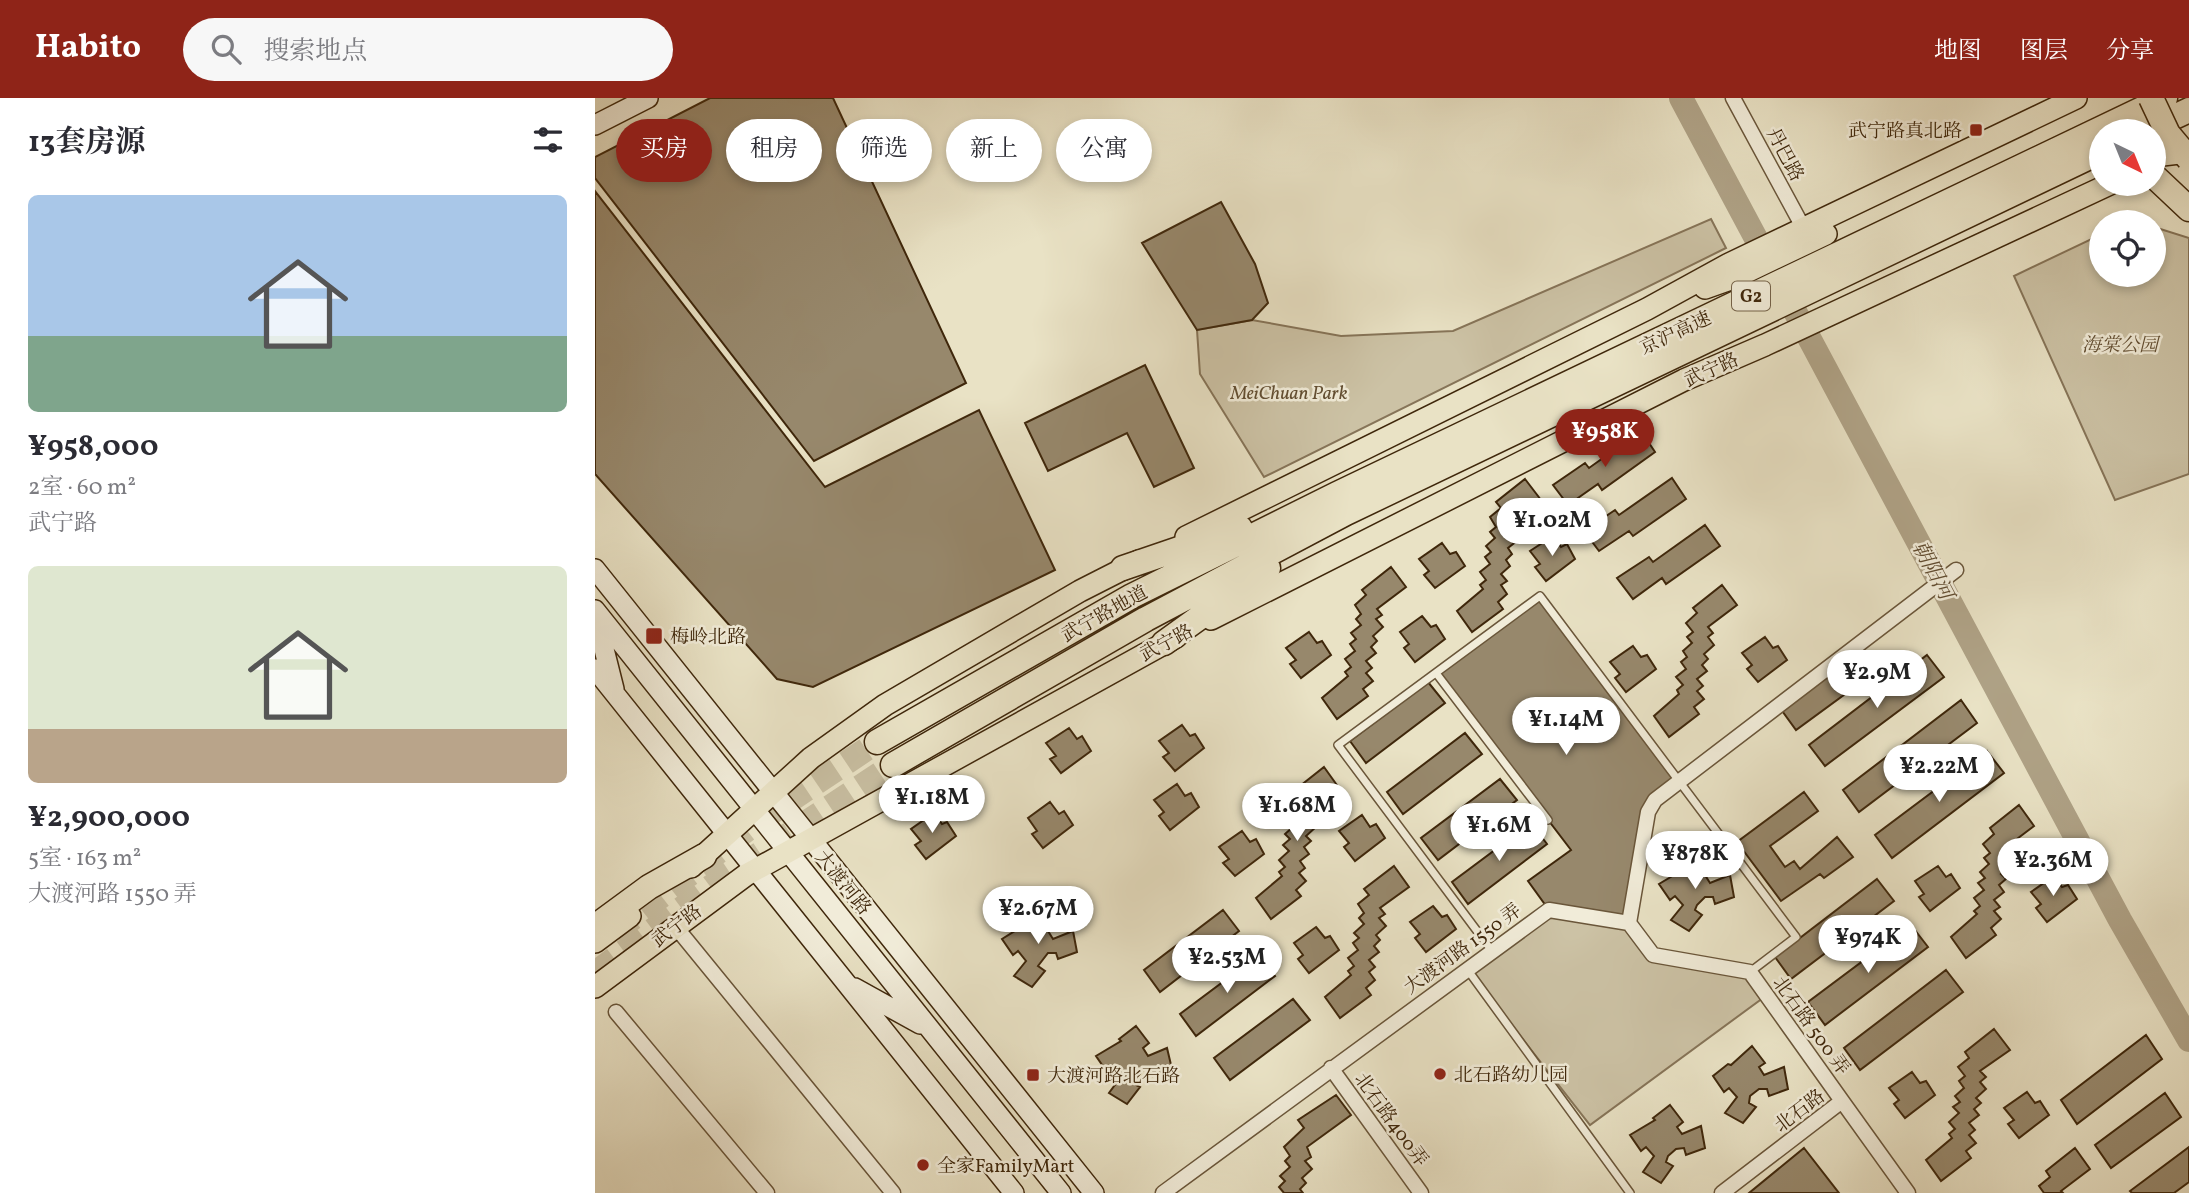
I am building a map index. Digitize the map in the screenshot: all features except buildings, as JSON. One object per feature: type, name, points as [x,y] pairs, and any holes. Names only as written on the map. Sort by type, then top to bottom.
[{"type":"highway","points":[[2116,98],[2122,119]]},
{"type":"highway","points":[[2151,98],[2168,134],[2189,151]]},
{"type":"highway","name":"京沪高速","points":[[1341,503],[2165,98]]},
{"type":"highway","points":[[2167,120],[2189,110]]},
{"type":"highway","name":"京沪高速","points":[[1341,503],[2089,157]]},
{"type":"highway","points":[[2167,188],[2189,208]]},
{"type":"highway","points":[[1123,568],[1341,503]]},
{"type":"highway","points":[[1164,643],[1341,503]]},
{"type":"highway","name":"武宁路地道","points":[[877,742],[1132,596],[1341,503]]},
{"type":"highway","name":"武宁路地道","points":[[893,765],[1341,503]]},
{"type":"highway","points":[[596,934],[649,887],[704,856]]},
{"type":"main road","points":[[595,125],[648,98]]},
{"type":"main road","points":[[1733,271],[1796,232],[2078,98]]},
{"type":"main road","points":[[704,856],[811,758],[885,705],[1123,568],[1647,309],[2001,148],[2078,98]]},
{"type":"main road","points":[[2183,98],[2189,110]]},
{"type":"main road","points":[[2167,154],[2189,151]]},
{"type":"main road","points":[[2167,159],[2189,151]]},
{"type":"main road","points":[[1763,340],[2089,180]]},
{"type":"main road","points":[[1763,340],[1825,317],[2089,194]]},
{"type":"main road","name":"武宁路","points":[[595,987],[675,926],[756,870],[1164,643],[1763,340]]},
{"type":"main road","name":"大渡河路","points":[[595,569],[1094,1193]]},
{"type":"main road","points":[[595,611],[616,694]]},
{"type":"main road","name":"大渡河路","points":[[595,611],[1061,1193]]},
{"type":"main road","points":[[595,669],[848,984],[1006,1190]]},
{"type":"main road","points":[[848,984],[929,1029]]},
{"type":"street","name":"丹巴路","points":[[1734,98],[1796,232]]},
{"type":"street","points":[[1629,923],[1648,812],[1664,791],[1956,570]]},
{"type":"street","name":"大渡河路 1550 弄","points":[[1164,1193],[1549,910],[1629,923]]},
{"type":"street","name":"北石路 500 弄","points":[[1629,923],[1653,955],[1751,972],[1842,1101]]},
{"type":"street","points":[[675,926],[893,1193]]},
{"type":"street","points":[[616,1012],[767,1193]]},
{"type":"street","name":"北石路400弄","points":[[1331,1068],[1421,1193]]},
{"type":"street","name":"北石路","points":[[1722,1193],[1842,1101],[1908,1193]]},
{"type":"lane","points":[[1492,951],[1338,745],[1540,596],[1678,780]]},
{"type":"lane","points":[[1436,673],[1548,820]]},
{"type":"lane","name":"北石路 500 弄","points":[[1678,780],[1796,937],[1751,972]]},
{"type":"lane","points":[[1467,968],[1630,1193]]},
{"type":"green space","name":"MeiChuan Park","points":[[1711,219],[1726,248],[1264,477],[1200,374],[1197,330],[1252,320],[1341,336],[1453,331]]},
{"type":"green space","name":"海棠公园","points":[[2166,231],[2189,238],[2189,474],[2115,500],[2014,276],[2089,240],[2089,287],[2166,287]]},
{"type":"green space","points":[[1549,910],[1629,923],[1653,955],[1750,972],[1767,995],[1590,1125],[1467,968]]},
{"type":"waterway","name":"朝阳河","points":[[1681,98],[2120,920],[2189,1040]]},
{"type":"tunnel","points":[[614,933],[752,826],[877,742]]},
{"type":"tunnel","points":[[595,973],[721,879],[893,765]]},
{"type":"place","name":"武宁路真北路","points":[[1976,130]]},
{"type":"place","name":"梅岭北路","points":[[654,636]]},
{"type":"place","name":"北石路幼儿园","points":[[1440,1074]]},
{"type":"place","name":"大渡河路北石路","points":[[1033,1075]]},
{"type":"place","name":"全家FamilyMart","points":[[923,1165]]}]
